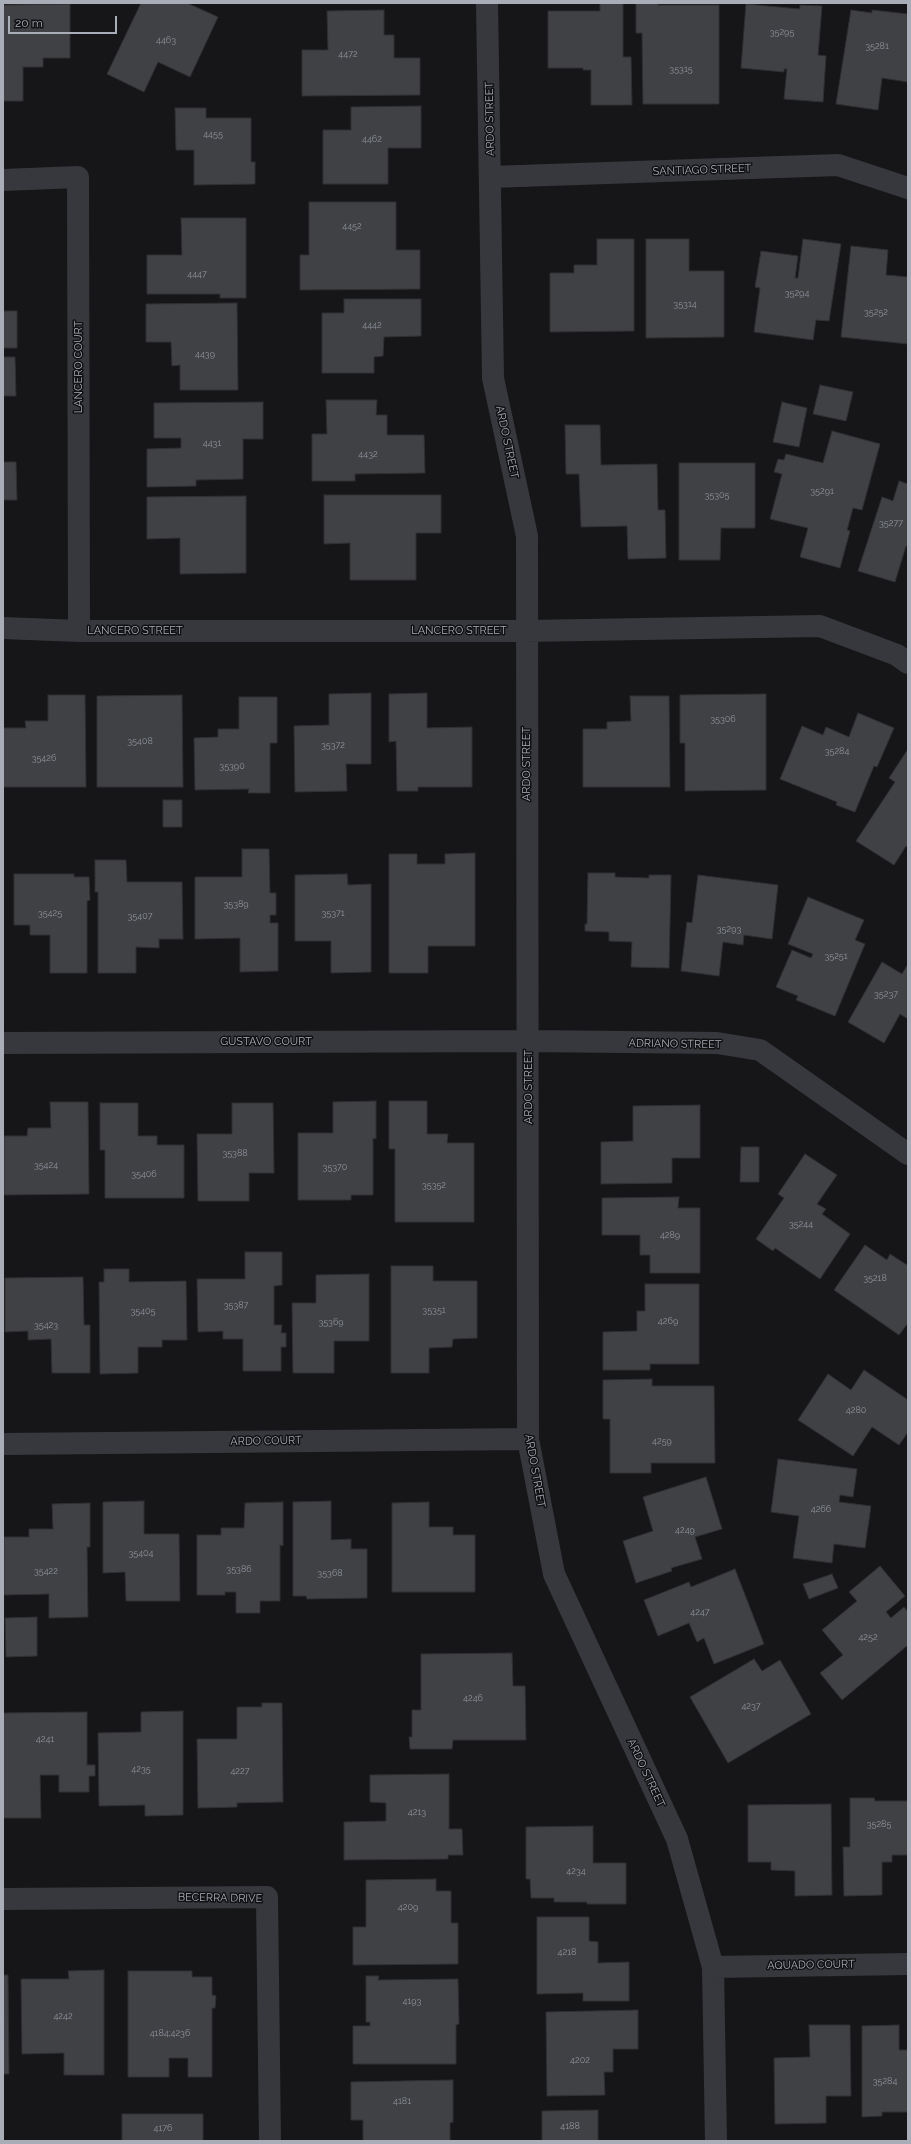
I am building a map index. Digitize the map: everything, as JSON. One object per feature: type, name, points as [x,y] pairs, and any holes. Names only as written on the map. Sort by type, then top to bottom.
[{"type":"street","name":"ARDO STREET","points":[[487,3],[491,176],[493,378],[527,536],[526,631],[529,1042],[528,1439],[554,1574],[677,1839],[713,1967],[716,2141]]},
{"type":"street","name":"SANTIAGO STREET","points":[[491,176],[838,165],[908,188]]},
{"type":"street","name":"LANCERO COURT","points":[[3,180],[78,177],[79,631]]},
{"type":"street","name":"LANCERO STREET","points":[[3,628],[79,631],[526,631],[820,626],[897,655],[908,662]]},
{"type":"street","name":"GUSTAVO COURT","points":[[3,1043],[529,1042]]},
{"type":"street","name":"ADRIANO STREET","points":[[529,1042],[717,1044],[760,1050],[908,1154]]},
{"type":"street","name":"ARDO COURT","points":[[3,1444],[528,1439]]},
{"type":"street","name":"BECERRA DRIVE","points":[[3,1899],[267,1897],[270,2141]]},
{"type":"street","name":"AQUADO COURT","points":[[713,1967],[908,1964]]},
{"type":"building","points":[[141,3],[187,3],[218,17],[190,77],[158,62],[144,92],[107,74]]},
{"type":"building","points":[[600,3],[623,3],[623,57],[631,57],[632,105],[591,105],[591,70],[583,70],[583,68],[548,68],[548,11],[600,11]]},
{"type":"building","points":[[636,3],[658,3],[658,5],[719,5],[719,104],[643,104],[642,33],[636,33]]},
{"type":"building","points":[[70,4],[70,58],[43,58],[43,67],[23,67],[23,101],[3,101],[3,5]]},
{"type":"building","points":[[746,4],[800,9],[800,5],[822,6],[818,55],[826,56],[823,102],[784,99],[787,69],[784,69],[784,72],[741,68]]},
{"type":"building","points":[[384,10],[384,35],[394,35],[394,58],[420,58],[420,95],[302,96],[302,50],[328,50],[327,11]]},
{"type":"building","points":[[851,10],[872,13],[872,10],[908,14],[908,82],[882,78],[878,110],[836,104]]},
{"type":"building","points":[[421,106],[421,148],[388,148],[388,184],[323,184],[323,130],[351,130],[351,107]]},
{"type":"building","points":[[175,108],[206,108],[206,118],[251,118],[251,162],[255,162],[255,184],[194,185],[194,150],[176,150]]},
{"type":"building","points":[[309,202],[396,202],[396,250],[420,250],[420,289],[300,290],[300,255],[309,255]]},
{"type":"building","points":[[181,218],[246,218],[246,298],[220,298],[220,294],[147,294],[147,255],[182,255]]},
{"type":"building","points":[[597,239],[634,239],[634,331],[550,332],[550,273],[574,273],[574,265],[597,265]]},
{"type":"building","points":[[646,239],[689,239],[689,271],[724,271],[724,337],[646,338]]},
{"type":"building","points":[[803,239],[841,244],[829,321],[816,320],[813,340],[754,332],[760,288],[755,287],[761,251],[798,256],[795,278],[798,278]]},
{"type":"building","points":[[851,246],[888,250],[886,275],[908,277],[908,344],[841,337]]},
{"type":"building","points":[[344,299],[421,299],[421,336],[384,337],[383,356],[374,357],[374,373],[322,373],[322,313],[344,313]]},
{"type":"building","points":[[237,303],[238,390],[180,390],[180,365],[172,366],[171,342],[146,342],[146,304]]},
{"type":"building","points":[[3,311],[17,311],[17,348],[3,348]]},
{"type":"building","points":[[3,357],[15,357],[16,396],[3,396]]},
{"type":"building","points":[[820,385],[853,392],[846,421],[813,414]]},
{"type":"building","points":[[326,400],[377,400],[376,415],[387,415],[387,435],[424,435],[425,473],[355,474],[355,481],[312,481],[312,434],[327,434]]},
{"type":"building","points":[[263,402],[263,439],[243,439],[243,479],[196,480],[196,486],[147,487],[147,449],[181,448],[181,438],[154,438],[154,403]]},
{"type":"building","points":[[782,402],[807,408],[799,447],[773,442]]},
{"type":"building","points":[[565,425],[600,425],[601,465],[657,464],[658,510],[665,510],[666,558],[628,559],[627,526],[581,527],[579,474],[566,474]]},
{"type":"building","points":[[832,431],[880,444],[862,510],[853,508],[847,530],[850,531],[840,568],[800,557],[808,528],[770,519],[782,474],[774,472],[778,459],[784,460],[786,454],[823,463]]},
{"type":"building","points":[[3,462],[16,462],[17,500],[3,500]]},
{"type":"building","points":[[679,463],[755,463],[755,528],[721,528],[720,560],[679,560]]},
{"type":"building","points":[[899,481],[908,484],[908,546],[906,546],[895,582],[858,571],[882,497],[893,501]]},
{"type":"building","points":[[324,495],[441,495],[441,533],[416,533],[416,580],[350,580],[350,543],[324,544]]},
{"type":"building","points":[[246,496],[246,573],[180,574],[180,538],[147,539],[147,497]]},
{"type":"building","points":[[371,693],[371,764],[346,764],[347,791],[295,792],[294,726],[329,725],[329,694]]},
{"type":"building","points":[[427,693],[427,728],[472,727],[472,787],[418,787],[418,791],[397,791],[396,741],[389,742],[389,694]]},
{"type":"building","points":[[766,694],[766,790],[685,791],[685,743],[680,743],[680,695]]},
{"type":"building","points":[[48,695],[85,695],[86,787],[3,787],[3,728],[26,728],[25,721],[48,721]]},
{"type":"building","points":[[182,695],[183,787],[97,787],[97,696]]},
{"type":"building","points":[[630,696],[669,696],[670,787],[583,787],[583,729],[607,729],[607,722],[631,721]]},
{"type":"building","points":[[239,697],[277,697],[277,743],[270,743],[270,793],[248,793],[249,789],[195,790],[194,738],[218,737],[218,729],[239,729]]},
{"type":"building","points":[[858,713],[894,728],[877,767],[874,766],[855,812],[836,805],[837,802],[780,779],[802,726],[823,735],[826,727],[849,737]]},
{"type":"building","points":[[908,749],[908,847],[906,846],[894,865],[856,841],[895,782],[889,778]]},
{"type":"building","points":[[163,800],[182,800],[182,827],[163,827]]},
{"type":"building","points":[[242,849],[269,849],[270,893],[276,893],[276,915],[270,915],[270,923],[278,923],[278,971],[240,972],[240,938],[195,939],[195,877],[242,877]]},
{"type":"building","points":[[475,853],[475,946],[428,946],[428,973],[389,973],[389,854],[417,854],[417,864],[445,864],[445,854]]},
{"type":"building","points":[[95,860],[126,860],[127,882],[182,882],[183,939],[159,939],[159,948],[136,947],[136,973],[98,973],[98,892],[95,892]]},
{"type":"building","points":[[588,873],[615,873],[615,877],[649,878],[649,875],[671,875],[669,968],[631,967],[632,942],[609,941],[609,932],[585,931],[585,924],[587,924]]},
{"type":"building","points":[[14,874],[74,874],[74,877],[89,877],[90,900],[87,901],[87,973],[50,973],[50,935],[30,935],[30,925],[14,925]]},
{"type":"building","points":[[347,874],[348,885],[371,884],[371,972],[331,973],[331,941],[295,941],[295,875]]},
{"type":"building","points":[[698,875],[778,885],[772,939],[744,935],[743,945],[723,942],[719,976],[681,971],[687,922],[692,923]]},
{"type":"building","points":[[808,897],[864,920],[855,940],[865,944],[835,1016],[796,1000],[798,996],[776,987],[792,950],[811,958],[813,954],[788,944]]},
{"type":"building","points":[[882,962],[902,974],[908,964],[908,1019],[900,1014],[884,1043],[848,1022]]},
{"type":"building","points":[[376,1101],[376,1139],[373,1138],[373,1195],[351,1195],[351,1200],[298,1200],[298,1133],[333,1133],[333,1102]]},
{"type":"building","points":[[389,1101],[427,1101],[427,1134],[448,1134],[447,1143],[474,1143],[474,1222],[395,1222],[395,1149],[389,1149]]},
{"type":"building","points":[[50,1102],[88,1102],[89,1194],[4,1195],[4,1136],[27,1136],[28,1128],[51,1128]]},
{"type":"building","points":[[100,1103],[138,1103],[138,1136],[157,1136],[157,1145],[184,1145],[184,1198],[105,1198],[105,1150],[100,1150]]},
{"type":"building","points":[[232,1103],[273,1103],[274,1173],[249,1173],[249,1201],[198,1201],[197,1134],[232,1134]]},
{"type":"building","points":[[700,1105],[700,1158],[672,1158],[672,1183],[601,1184],[601,1142],[633,1141],[633,1106]]},
{"type":"building","points":[[741,1147],[759,1147],[759,1182],[740,1182]]},
{"type":"building","points":[[805,1154],[837,1175],[817,1204],[826,1209],[822,1214],[850,1234],[820,1279],[775,1248],[773,1251],[756,1239],[784,1198],[778,1194]]},
{"type":"building","points":[[679,1197],[678,1208],[700,1208],[700,1273],[650,1273],[650,1255],[640,1255],[640,1235],[602,1235],[602,1198]]},
{"type":"building","points":[[865,1245],[887,1260],[890,1254],[907,1265],[908,1264],[908,1323],[899,1335],[834,1290]]},
{"type":"building","points":[[245,1252],[282,1252],[282,1285],[274,1286],[274,1325],[282,1325],[281,1333],[286,1333],[286,1347],[281,1347],[281,1371],[243,1371],[243,1339],[223,1339],[223,1331],[198,1332],[197,1279],[245,1279]]},
{"type":"building","points":[[391,1266],[433,1266],[433,1281],[477,1281],[477,1338],[453,1339],[452,1347],[429,1348],[429,1373],[391,1373]]},
{"type":"building","points":[[104,1269],[129,1269],[129,1282],[186,1281],[187,1340],[162,1340],[162,1347],[138,1347],[138,1373],[100,1374],[99,1282],[104,1282]]},
{"type":"building","points":[[369,1274],[369,1341],[334,1341],[334,1373],[293,1373],[292,1303],[316,1303],[316,1275]]},
{"type":"building","points":[[83,1277],[84,1325],[90,1325],[90,1373],[52,1373],[51,1339],[28,1340],[28,1331],[5,1332],[5,1278]]},
{"type":"building","points":[[645,1284],[699,1284],[699,1364],[650,1364],[650,1370],[603,1370],[603,1332],[637,1331],[637,1311],[645,1311]]},
{"type":"building","points":[[864,1370],[908,1400],[908,1432],[899,1445],[872,1427],[853,1456],[798,1420],[828,1374],[851,1390]]},
{"type":"building","points":[[652,1379],[652,1386],[714,1386],[715,1463],[651,1463],[651,1473],[610,1473],[610,1419],[603,1419],[603,1380]]},
{"type":"building","points":[[778,1459],[857,1469],[853,1497],[840,1495],[839,1502],[871,1506],[865,1548],[834,1544],[832,1563],[793,1558],[799,1516],[771,1512]]},
{"type":"building","points":[[706,1477],[722,1529],[695,1537],[702,1559],[671,1568],[672,1571],[636,1583],[623,1541],[653,1531],[643,1497]]},
{"type":"building","points":[[144,1501],[144,1534],[179,1534],[180,1601],[126,1601],[125,1572],[103,1573],[103,1502]]},
{"type":"building","points":[[331,1501],[331,1540],[351,1539],[351,1549],[367,1549],[367,1598],[307,1599],[306,1596],[293,1596],[293,1502]]},
{"type":"building","points":[[283,1502],[283,1546],[280,1545],[280,1601],[260,1601],[260,1613],[236,1613],[236,1592],[225,1592],[225,1595],[197,1595],[197,1535],[221,1535],[221,1528],[244,1528],[245,1503]]},
{"type":"building","points":[[429,1502],[429,1527],[453,1527],[453,1535],[475,1535],[475,1592],[392,1592],[392,1503]]},
{"type":"building","points":[[90,1503],[90,1547],[87,1547],[88,1617],[49,1618],[49,1594],[4,1595],[4,1537],[29,1537],[29,1529],[53,1529],[52,1504]]},
{"type":"building","points":[[880,1566],[905,1596],[886,1612],[891,1618],[904,1607],[908,1612],[908,1645],[842,1700],[820,1673],[843,1655],[822,1630],[857,1601],[849,1592]]},
{"type":"building","points":[[735,1569],[764,1644],[714,1664],[704,1638],[697,1642],[689,1623],[658,1636],[644,1600],[689,1582],[691,1587]]},
{"type":"building","points":[[832,1574],[838,1588],[809,1599],[803,1584]]},
{"type":"building","points":[[37,1617],[37,1656],[6,1657],[5,1618]]},
{"type":"building","points":[[512,1653],[513,1686],[525,1686],[526,1740],[453,1740],[452,1749],[410,1749],[409,1737],[412,1737],[412,1710],[421,1710],[421,1654]]},
{"type":"building","points":[[754,1659],[762,1671],[780,1660],[811,1714],[728,1763],[690,1697]]},
{"type":"building","points":[[262,1703],[282,1703],[283,1802],[237,1803],[237,1807],[198,1808],[197,1739],[237,1739],[237,1707],[262,1707]]},
{"type":"building","points":[[183,1711],[183,1815],[145,1816],[145,1805],[99,1806],[98,1733],[141,1732],[141,1712]]},
{"type":"building","points":[[87,1712],[87,1765],[95,1765],[95,1776],[89,1776],[89,1792],[59,1792],[59,1775],[40,1775],[41,1818],[3,1818],[3,1713]]},
{"type":"building","points":[[449,1774],[449,1829],[462,1829],[463,1855],[448,1855],[448,1859],[344,1860],[344,1822],[386,1821],[386,1803],[370,1802],[370,1775]]},
{"type":"building","points":[[850,1798],[874,1798],[875,1801],[908,1801],[908,1855],[892,1855],[892,1862],[882,1862],[882,1895],[844,1896],[843,1847],[850,1847]]},
{"type":"building","points":[[831,1804],[832,1895],[795,1896],[795,1871],[771,1870],[771,1862],[748,1862],[748,1805]]},
{"type":"building","points":[[593,1826],[593,1863],[626,1863],[626,1904],[554,1902],[554,1898],[531,1898],[530,1879],[526,1879],[526,1827]]},
{"type":"building","points":[[436,1879],[436,1891],[451,1891],[451,1923],[458,1923],[458,1964],[353,1965],[353,1927],[366,1927],[366,1880]]},
{"type":"building","points":[[537,1917],[589,1917],[589,1941],[598,1942],[598,1963],[629,1962],[629,2001],[583,2001],[583,1993],[537,1994]]},
{"type":"building","points":[[104,1970],[104,2075],[64,2075],[64,2053],[22,2054],[21,1979],[69,1979],[68,1971]]},
{"type":"building","points":[[128,1971],[192,1971],[192,1977],[212,1977],[212,1995],[216,1996],[215,2008],[212,2008],[212,2077],[188,2077],[188,2058],[169,2058],[169,2077],[128,2077]]},
{"type":"building","points":[[3,1975],[8,1975],[9,2074],[3,2074]]},
{"type":"building","points":[[366,1976],[379,1976],[378,1980],[458,1979],[459,2024],[456,2025],[456,2064],[353,2064],[353,2026],[370,2026],[370,2022],[366,2022]]},
{"type":"building","points":[[638,2010],[638,2049],[613,2049],[613,2072],[604,2072],[605,2095],[547,2096],[546,2012]]},
{"type":"building","points":[[809,2025],[850,2025],[851,2096],[826,2096],[826,2123],[775,2124],[774,2058],[810,2057]]},
{"type":"building","points":[[899,2025],[899,2050],[908,2050],[908,2112],[882,2112],[882,2116],[862,2117],[862,2026]]},
{"type":"building","points":[[453,2080],[453,2122],[450,2123],[450,2141],[363,2141],[363,2120],[351,2120],[351,2082]]},
{"type":"building","points":[[598,2110],[598,2141],[542,2141],[542,2111]]},
{"type":"building","points":[[122,2114],[203,2114],[203,2141],[122,2141]]}]
